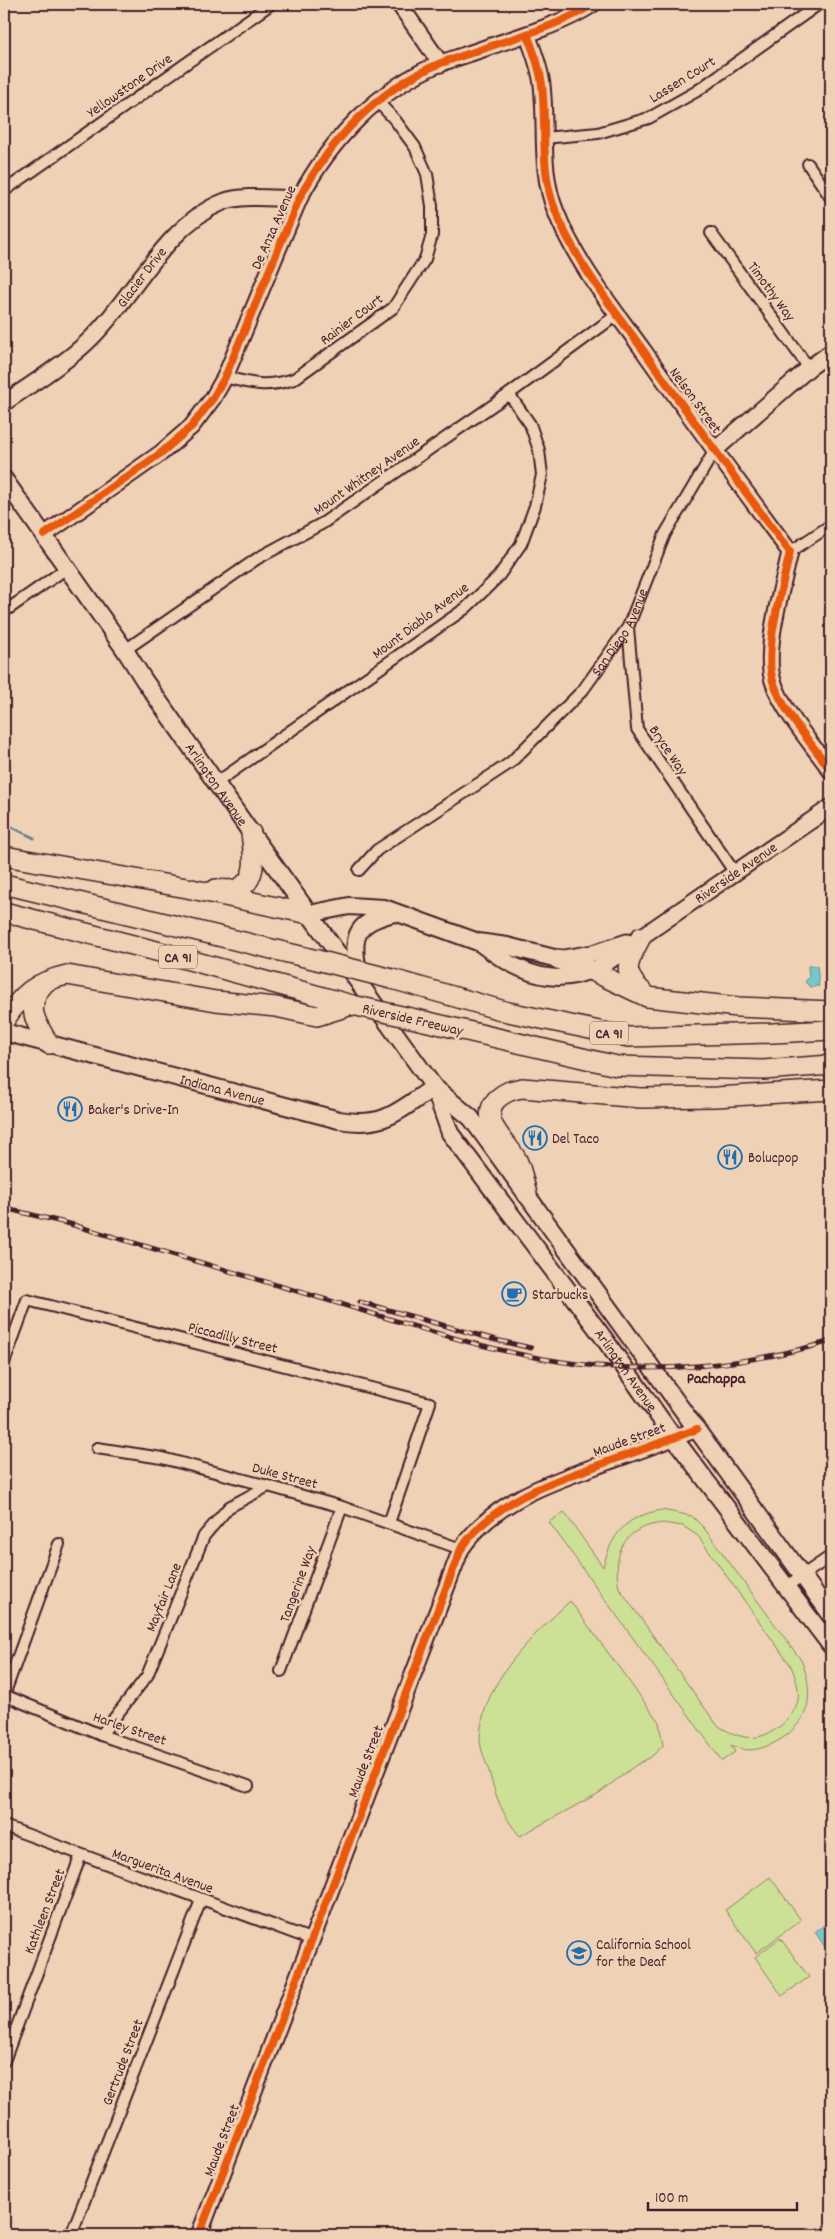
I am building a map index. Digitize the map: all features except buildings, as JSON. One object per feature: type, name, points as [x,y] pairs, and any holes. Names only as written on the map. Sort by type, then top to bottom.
[{"type":"highway","points":[[187,888],[236,889],[250,879],[254,869],[251,833]]},
{"type":"highway","points":[[4,856],[187,888],[309,914]]},
{"type":"highway","name":"Riverside Freeway","points":[[4,884],[318,960],[508,1012],[628,1037],[831,1030]]},
{"type":"highway","name":"Riverside Freeway","points":[[4,912],[164,953],[352,1005],[617,1066],[763,1070],[831,1065]]},
{"type":"highway","points":[[640,938],[631,957],[628,970],[632,982],[647,997]]},
{"type":"highway","points":[[558,959],[590,970],[647,997],[738,1006],[831,1011]]},
{"type":"highway","points":[[4,1021],[17,1000],[31,989],[50,978],[67,975],[216,1001],[276,1007],[317,1016],[352,1005]]},
{"type":"highway","points":[[49,1044],[39,1028],[33,1009],[35,995],[50,978]]},
{"type":"highway","points":[[527,1194],[516,1160],[495,1129],[490,1118],[495,1102],[510,1090],[522,1088],[641,1098],[716,1097],[831,1090]]},
{"type":"main road","name":"Arlington Avenue","points":[[4,479],[251,833],[434,1087],[471,1118],[831,1615]]},
{"type":"main road","name":"Riverside Avenue","points":[[309,914],[364,906],[384,908],[478,942],[508,946],[558,959]]},
{"type":"main road","points":[[360,983],[354,952],[357,935],[365,924],[377,917],[396,912]]},
{"type":"main road","name":"Indiana Avenue","points":[[4,1032],[359,1124],[380,1121],[389,1117],[434,1087]]},
{"type":"main road","name":"Arlington Avenue","points":[[434,1087],[450,1133],[602,1336],[674,1438],[831,1646]]},
{"type":"street","name":"Yellowstone Drive","points":[[4,191],[271,4]]},
{"type":"street","points":[[399,4],[441,64]]},
{"type":"street","name":"De Anza Avenue","points":[[44,535],[162,453],[192,426],[213,398],[225,377],[299,199],[313,173],[330,148],[352,123],[407,82],[441,64],[526,34],[593,4]]},
{"type":"street","name":"Lassen Court","points":[[544,138],[598,133],[649,118],[697,91],[819,4]]},
{"type":"street","name":"Nelson Street","points":[[526,34],[536,57],[542,83],[545,167],[555,210],[568,239],[618,314],[790,552]]},
{"type":"street","name":"Rainier Court","points":[[225,377],[257,386],[277,385],[294,379],[393,308],[425,259],[432,234],[432,206],[427,174],[416,148],[395,120],[378,102]]},
{"type":"street","points":[[808,164],[831,198]]},
{"type":"street","name":"Glacier Drive","points":[[4,403],[84,346],[110,318],[161,252],[185,228],[208,210],[226,201],[299,199]]},
{"type":"street","name":"Timothy Way","points":[[711,233],[809,368]]},
{"type":"street","name":"Mount Whitney Avenue","points":[[125,650],[258,558],[323,523],[509,394],[618,314]]},
{"type":"street","name":"San Diego Avenue","points":[[359,870],[377,850],[510,763],[583,690],[628,626],[665,534],[715,450],[809,368],[831,352]]},
{"type":"street","name":"Mount Diablo Avenue","points":[[216,783],[466,608],[498,577],[521,544],[535,506],[542,475],[539,450],[530,424],[509,394]]},
{"type":"street","points":[[831,527],[790,552],[769,652],[772,679],[783,703],[831,771]]},
{"type":"street","points":[[4,612],[67,568]]},
{"type":"street","name":"Bryce Way","points":[[628,626],[637,729],[735,873]]},
{"type":"street","name":"Riverside Avenue","points":[[478,942],[497,957],[523,972],[540,977],[560,978],[580,975],[624,952],[640,938],[831,807]]},
{"type":"street","name":"Riverside Avenue","points":[[558,959],[602,951],[640,938]]},
{"type":"street","name":"Piccadilly Street","points":[[4,1363],[27,1300],[430,1403],[389,1523]]},
{"type":"street","name":"Maude Street","points":[[200,2235],[461,1549],[472,1532],[488,1518],[535,1488],[697,1429]]},
{"type":"street","name":"Duke Street","points":[[97,1448],[162,1458],[268,1486],[342,1507],[461,1549]]},
{"type":"street","name":"Mayfair Lane","points":[[101,1735],[148,1676],[204,1536],[229,1506],[268,1486]]},
{"type":"street","name":"Tangerine Way","points":[[281,1671],[342,1507]]},
{"type":"street","points":[[4,1695],[59,1544]]},
{"type":"street","points":[[787,1586],[831,1556]]},
{"type":"street","name":"Harley Street","points":[[4,1695],[101,1735],[248,1786]]},
{"type":"street","name":"Marguerita Avenue","points":[[4,1826],[313,1940]]},
{"type":"street","name":"Kathleen Street","points":[[4,2062],[81,1855]]},
{"type":"street","name":"Gertrude Street","points":[[71,2235],[201,1900]]},
{"type":"green space","points":[[662,1510],[692,1516],[704,1528],[801,1660],[806,1675],[809,1696],[806,1711],[795,1728],[778,1741],[759,1749],[749,1750],[731,1745],[735,1752],[722,1761],[549,1522],[564,1512],[603,1567],[611,1545],[622,1528],[649,1513]],"holes":[[[663,1523],[683,1526],[698,1536],[791,1666],[798,1687],[798,1700],[791,1715],[770,1733],[762,1736],[745,1737],[717,1725],[619,1588],[617,1575],[620,1552],[624,1543],[631,1536],[650,1525]]]},
{"type":"green space","points":[[570,1601],[659,1722],[663,1746],[651,1757],[636,1765],[599,1793],[520,1836],[509,1822],[501,1807],[482,1752],[480,1738],[483,1717],[499,1679],[525,1645]]},
{"type":"green space","points":[[770,1877],[801,1920],[756,1953],[725,1910]]},
{"type":"green space","points":[[780,1938],[809,1977],[782,1996],[755,1957]]},
{"type":"water","points":[[808,966],[817,966],[819,986],[810,987],[805,982],[809,977]]},
{"type":"water","points":[[831,1920],[831,1956],[815,1932]]},
{"type":"waterway","points":[[4,823],[34,838]]},
{"type":"railway","points":[[4,1208],[70,1224],[455,1338],[516,1353],[578,1364],[642,1368],[706,1365],[769,1356],[831,1341]]},
{"type":"railway","points":[[360,1302],[531,1348]]},
{"type":"cycle path","points":[[44,535],[161,453],[192,426],[213,398],[225,377],[299,199],[325,157],[358,119],[377,102],[418,74],[441,63],[557,23],[593,4]]},
{"type":"cycle path","points":[[527,34],[538,65],[542,85],[547,181],[556,212],[573,248],[607,300],[790,552],[772,635],[770,652],[773,681],[791,716],[831,771]]},
{"type":"cycle path","points":[[199,2235],[461,1549],[489,1519],[523,1496],[560,1479],[697,1429]]},
{"type":"place","name":"Baker's Drive-In","points":[[70,1109]]},
{"type":"place","name":"Del Taco","points":[[535,1138]]},
{"type":"place","name":"Bolucpop","points":[[730,1157]]},
{"type":"place","name":"Starbucks","points":[[514,1294]]},
{"type":"place","name":"California School for the Deaf","points":[[579,1953]]},
{"type":"district","name":"Pachappa","points":[[716,1377]]}]
